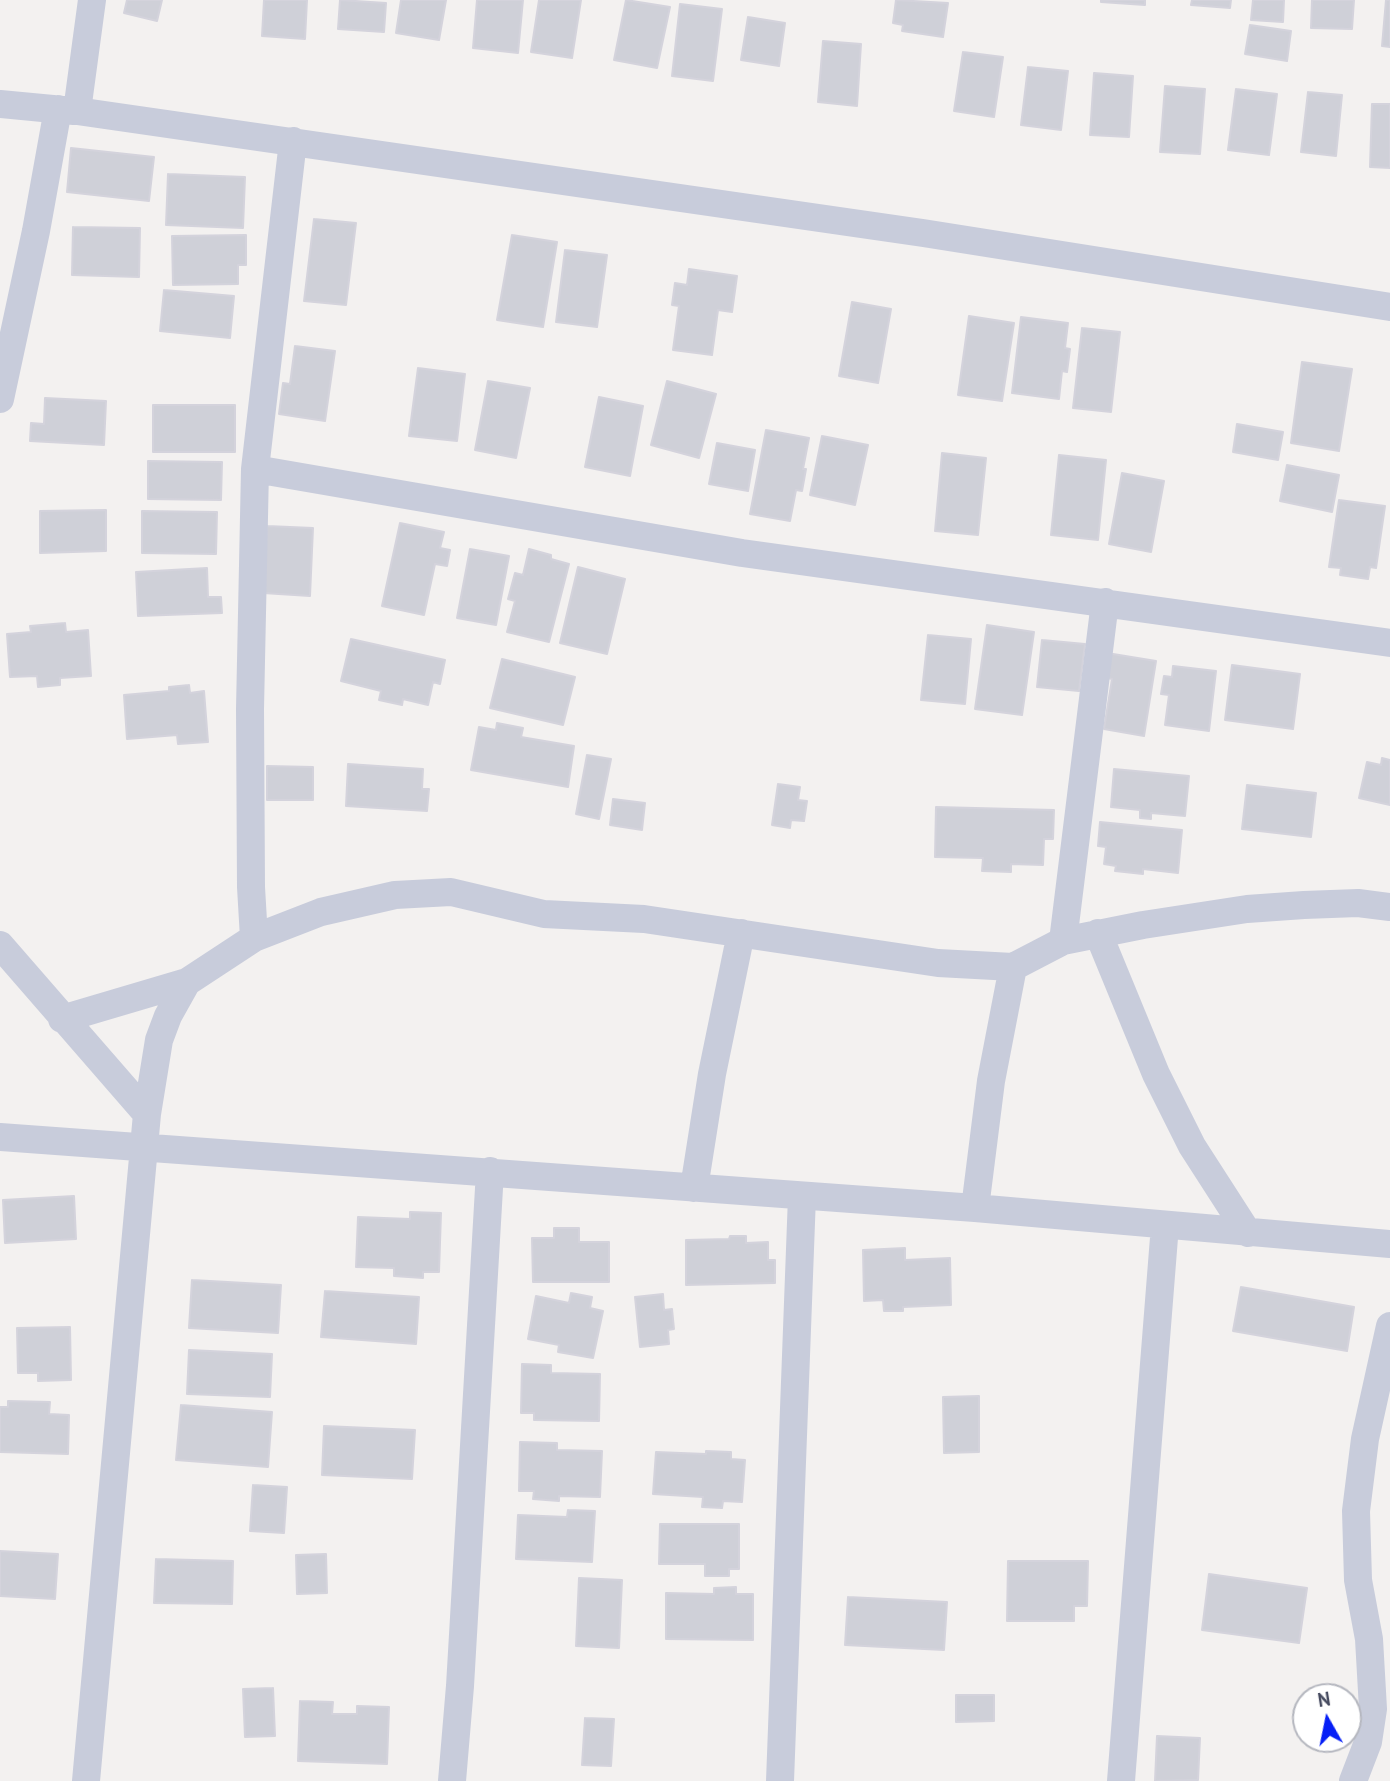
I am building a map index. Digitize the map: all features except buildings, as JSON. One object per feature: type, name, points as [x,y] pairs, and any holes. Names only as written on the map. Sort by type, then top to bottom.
[{"type":"street","points":[[0,399],[36,231],[68,110],[92,0]]},
{"type":"street","points":[[0,104],[68,110],[293,141],[923,233],[1390,307]]},
{"type":"street","points":[[254,938],[251,887],[250,709],[255,469],[293,141]]},
{"type":"street","points":[[255,469],[742,553],[1390,643]]},
{"type":"street","points":[[1063,941],[1105,602]]},
{"type":"street","points":[[62,1019],[187,982],[254,938],[321,912],[395,895],[451,892],[544,914],[644,919],[938,962],[1013,967],[1063,941],[1247,909],[1346,903],[1390,907]]},
{"type":"street","points":[[694,1188],[712,1074],[741,933]]},
{"type":"street","points":[[1098,933],[1156,1074],[1192,1146],[1248,1233]]},
{"type":"street","points":[[0,944],[62,1019],[147,1114]]},
{"type":"street","points":[[975,1208],[991,1081],[1013,967]]},
{"type":"street","points":[[86,1781],[147,1114],[159,1040],[168,1016],[187,982]]},
{"type":"street","points":[[0,1137],[975,1208],[1390,1244]]},
{"type":"street","points":[[452,1781],[490,1171]]},
{"type":"street","points":[[780,1781],[803,1196]]},
{"type":"street","points":[[1121,1781],[1165,1225]]},
{"type":"street","points":[[1353,1781],[1368,1742],[1373,1709],[1369,1639],[1358,1580],[1356,1511],[1365,1439],[1390,1326]]}]
